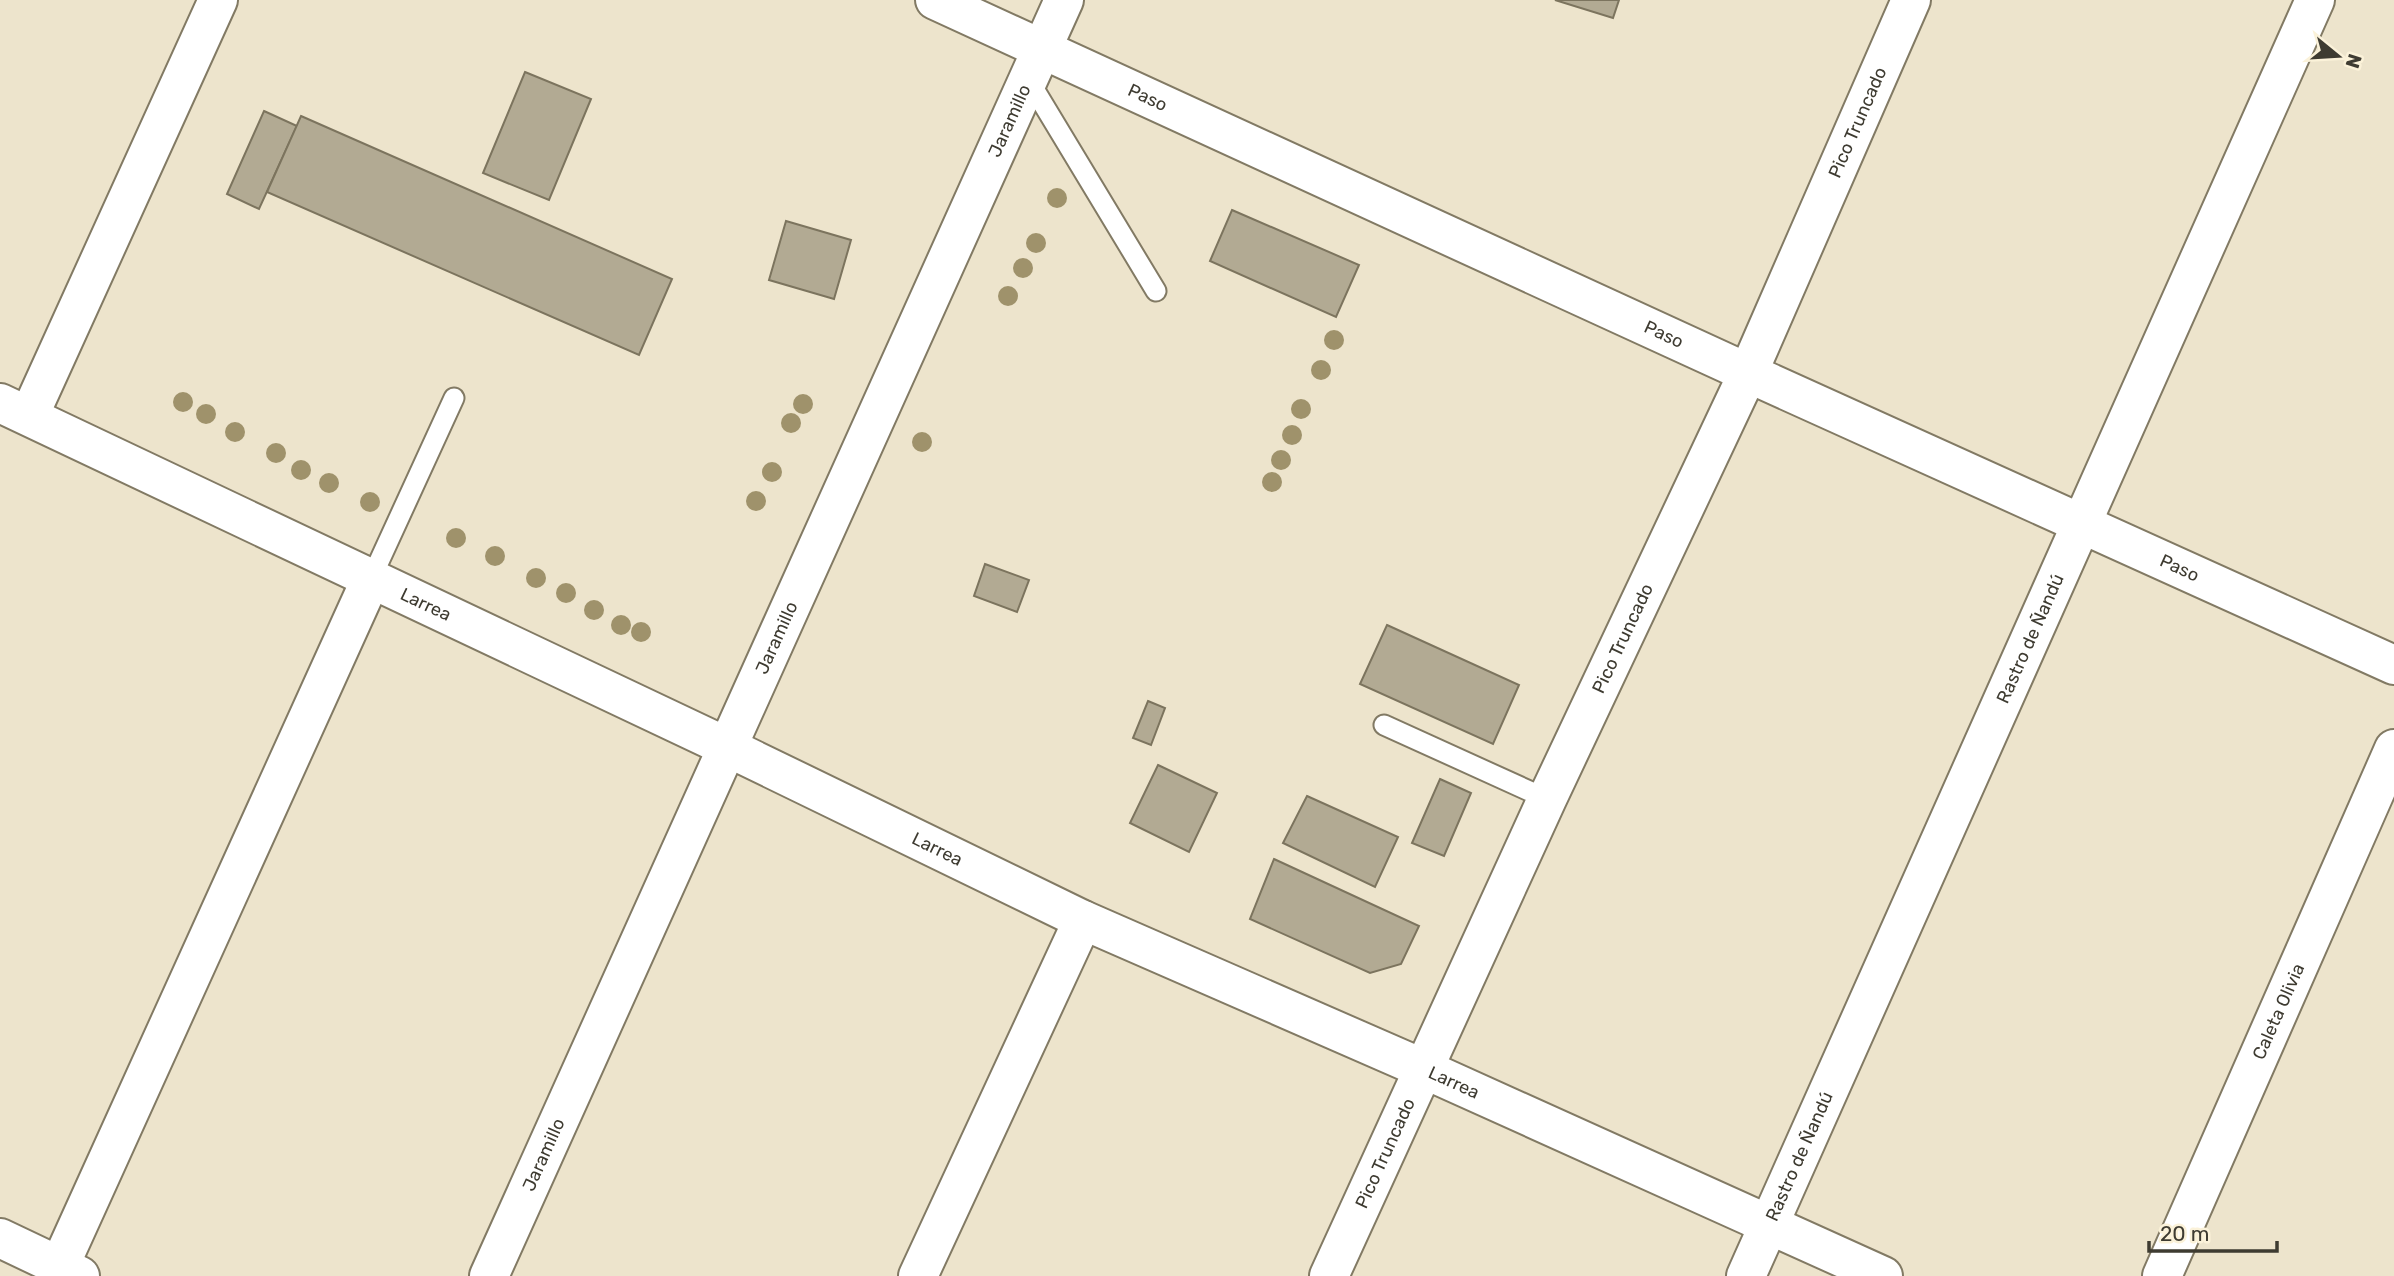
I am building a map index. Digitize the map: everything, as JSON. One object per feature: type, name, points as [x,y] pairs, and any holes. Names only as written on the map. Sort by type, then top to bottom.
[{"type":"street","points":[[15,409],[218,0]]},
{"type":"street","name":"Paso","points":[[935,0],[1035,63],[1748,373],[2394,665]]},
{"type":"street","name":"Jaramillo","points":[[489,1276],[1063,0]]},
{"type":"street","name":"Pico Truncado","points":[[1329,1276],[1547,799],[1748,373],[1911,0]]},
{"type":"street","name":"Rastro de Ñandú","points":[[1746,1276],[2315,0]]},
{"type":"street","name":"Larrea","points":[[15,409],[727,747],[1083,920],[1424,1069],[1883,1276]]},
{"type":"street","points":[[0,1238],[64,1273],[371,579]]},
{"type":"street","name":"Caleta Olivia","points":[[2162,1276],[2394,749]]},
{"type":"street","points":[[918,1276],[1083,920]]},
{"type":"lane","points":[[1035,63],[1156,291]]},
{"type":"lane","points":[[371,579],[454,398]]},
{"type":"lane","points":[[1384,725],[1547,799]]},
{"type":"building","points":[[1555,0],[1619,0],[1613,18]]},
{"type":"building","points":[[525,72],[591,99],[549,200],[483,173]]},
{"type":"building","points":[[264,111],[297,126],[259,209],[227,194]]},
{"type":"building","points":[[301,116],[672,279],[639,355],[267,192]]},
{"type":"building","points":[[1232,210],[1359,265],[1336,317],[1210,261]]},
{"type":"building","points":[[786,221],[851,240],[834,299],[769,280]]},
{"type":"building","points":[[985,564],[1029,580],[1017,612],[974,596]]},
{"type":"building","points":[[1387,625],[1519,685],[1493,744],[1360,684]]},
{"type":"building","points":[[1148,701],[1165,708],[1151,745],[1133,738]]},
{"type":"building","points":[[1158,765],[1217,793],[1189,852],[1130,823]]},
{"type":"building","points":[[1440,779],[1471,793],[1444,856],[1412,843]]},
{"type":"building","points":[[1307,796],[1398,837],[1375,887],[1283,843]]},
{"type":"building","points":[[1274,859],[1419,926],[1401,964],[1370,973],[1250,919]]}]
